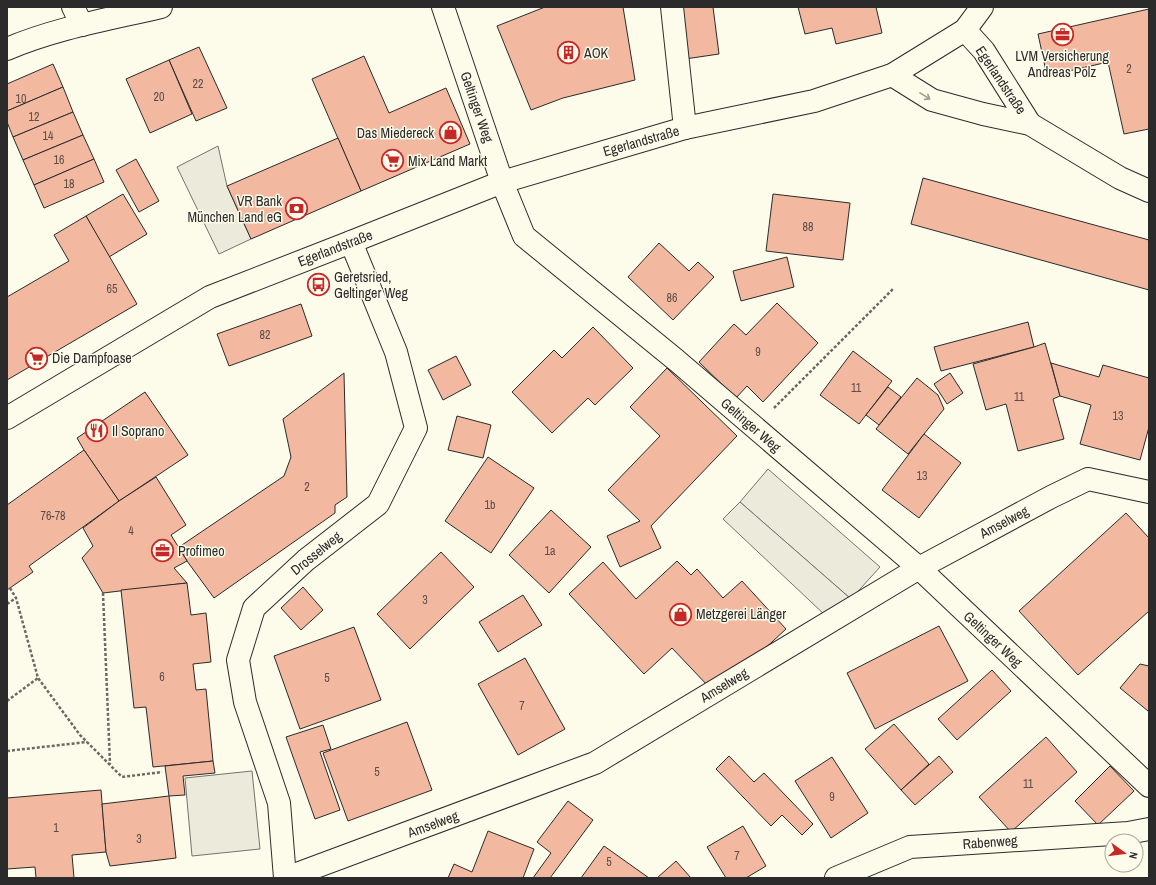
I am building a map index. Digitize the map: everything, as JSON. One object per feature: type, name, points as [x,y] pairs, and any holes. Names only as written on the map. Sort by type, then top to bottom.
[{"type":"street","points":[[7,49],[77,16],[161,7]]},
{"type":"street","name":"Geltinger Weg","points":[[443,7],[502,182],[524,236],[676,360],[919,568],[1149,786]]},
{"type":"street","name":"Egerlandstraße","points":[[672,7],[685,128]]},
{"type":"street","points":[[965,30],[982,7]]},
{"type":"street","name":"Egerlandstraße","points":[[7,418],[210,296],[502,182],[685,128],[814,101],[892,75],[965,30],[984,51],[1030,124]]},
{"type":"street","name":"Egerlandstraße","points":[[892,75],[932,100],[983,114],[1030,124],[1120,178],[1149,191]]},
{"type":"street","name":"Drosselweg","points":[[286,878],[279,803],[245,702],[238,660],[254,608],[306,560],[378,504],[416,428],[396,352],[351,242]]},
{"type":"street","name":"Amselweg","points":[[286,878],[595,763],[919,568],[1051,497],[1088,479],[1149,492]]},
{"type":"street","name":"Rabenweg","points":[[836,878],[910,847],[1128,833],[1149,829]]},
{"type":"path","points":[[754,428],[894,288]]},
{"type":"path","points":[[10,588],[16,598],[38,678],[80,735],[122,777],[162,772]]},
{"type":"path","points":[[103,593],[110,764]]},
{"type":"path","points":[[7,604],[16,598]]},
{"type":"path","points":[[7,701],[38,678]]},
{"type":"path","points":[[7,751],[87,742]]},
{"type":"shaded area","points":[[218,146],[227,186],[251,239],[219,254],[177,167]]},
{"type":"shaded area","points":[[768,469],[880,567],[851,599],[740,502]]},
{"type":"shaded area","points":[[740,502],[851,599],[826,616],[723,519]]},
{"type":"shaded area","points":[[252,771],[260,849],[192,856],[185,778]]},
{"type":"building","name":"AOK","points":[[545,7],[623,7],[635,80],[563,98],[531,110],[497,26]]},
{"type":"building","points":[[678,7],[713,7],[719,54],[685,59]]},
{"type":"building","points":[[798,7],[876,7],[882,33],[836,44],[832,28],[805,34]]},
{"type":"building","points":[[1149,9],[1149,129],[1124,134],[1108,62],[1047,76],[1038,34]]},
{"type":"building","points":[[199,47],[227,108],[196,121],[169,60]]},
{"type":"building","points":[[364,56],[389,113],[446,88],[470,144],[361,191],[312,79]]},
{"type":"building","points":[[169,60],[192,114],[150,133],[126,79]]},
{"type":"building","points":[[53,64],[63,87],[7,111],[7,84]]},
{"type":"building","points":[[63,87],[73,112],[13,137],[7,122],[7,111]]},
{"type":"building","points":[[73,112],[83,135],[23,160],[13,137]]},
{"type":"building","points":[[83,135],[94,159],[34,185],[23,160]]},
{"type":"building","points":[[338,138],[361,191],[251,239],[227,186]]},
{"type":"building","points":[[94,159],[104,182],[44,208],[34,185]]},
{"type":"building","points":[[136,159],[159,201],[139,212],[116,170]]},
{"type":"building","points":[[923,178],[1149,240],[1149,290],[911,224]]},
{"type":"building","points":[[123,194],[147,234],[109,257],[86,216]]},
{"type":"building","points":[[773,194],[850,203],[843,260],[766,251]]},
{"type":"building","points":[[86,216],[137,304],[7,380],[7,297],[69,261],[54,235]]},
{"type":"building","points":[[659,243],[689,271],[698,262],[714,277],[673,320],[628,277]]},
{"type":"building","points":[[787,257],[794,287],[741,301],[733,271]]},
{"type":"building","points":[[777,303],[818,343],[763,402],[747,386],[736,398],[699,362],[734,324],[746,335]]},
{"type":"building","points":[[301,304],[312,336],[229,366],[217,334]]},
{"type":"building","points":[[1028,322],[1034,347],[941,371],[934,347]]},
{"type":"building","points":[[593,327],[633,368],[595,405],[588,398],[552,433],[512,392],[554,350],[562,358]]},
{"type":"building","points":[[1045,343],[1060,396],[1053,399],[1064,439],[1018,451],[1006,404],[986,410],[973,364]]},
{"type":"building","points":[[853,351],[892,381],[859,424],[820,395]]},
{"type":"building","points":[[456,356],[471,385],[443,400],[428,370]]},
{"type":"building","points":[[1051,363],[1099,377],[1103,365],[1149,378],[1149,427],[1140,460],[1080,444],[1091,405],[1060,396]]},
{"type":"building","points":[[667,368],[737,436],[651,526],[661,548],[620,567],[607,536],[640,521],[608,490],[660,436],[630,407]]},
{"type":"building","points":[[344,373],[347,497],[335,505],[335,513],[214,598],[187,561],[179,547],[284,476],[291,457],[283,419]]},
{"type":"building","points":[[950,373],[963,393],[947,404],[934,384]]},
{"type":"building","points":[[917,378],[938,395],[944,409],[908,454],[876,429]]},
{"type":"building","points":[[888,387],[901,397],[879,425],[866,415]]},
{"type":"building","points":[[145,392],[188,455],[119,501],[77,438]]},
{"type":"building","points":[[457,416],[491,425],[483,458],[448,450]]},
{"type":"building","points":[[924,434],[961,463],[919,518],[882,490]]},
{"type":"building","points":[[84,450],[119,501],[29,566],[33,572],[7,590],[7,505]]},
{"type":"building","points":[[488,457],[534,488],[491,553],[445,521]]},
{"type":"building","points":[[156,477],[186,525],[171,535],[187,561],[174,568],[187,583],[103,593],[82,558],[93,546],[83,528],[119,501]]},
{"type":"building","points":[[551,510],[591,547],[549,593],[509,555]]},
{"type":"building","points":[[1126,513],[1149,538],[1149,611],[1078,675],[1019,611]]},
{"type":"building","points":[[441,552],[474,587],[410,649],[377,614]]},
{"type":"building","name":"Metzgerei Länger","points":[[677,561],[691,575],[697,569],[723,598],[742,581],[786,629],[745,667],[709,687],[672,648],[644,674],[569,594],[603,562],[636,599]]},
{"type":"building","points":[[187,583],[191,615],[206,613],[211,662],[193,664],[196,690],[206,689],[213,761],[153,767],[146,707],[134,708],[121,590]]},
{"type":"building","points":[[303,587],[323,610],[301,630],[281,608]]},
{"type":"building","points":[[523,595],[542,625],[498,652],[479,622]]},
{"type":"building","points":[[939,626],[968,681],[875,729],[847,673]]},
{"type":"building","points":[[354,627],[381,700],[300,729],[274,656]]},
{"type":"building","points":[[525,658],[565,729],[518,755],[478,684]]},
{"type":"building","points":[[1140,664],[1149,666],[1148,711],[1120,688]]},
{"type":"building","points":[[992,670],[1011,691],[957,740],[938,719]]},
{"type":"building","points":[[407,722],[432,790],[348,821],[323,753]]},
{"type":"building","points":[[894,724],[929,764],[901,790],[865,749]]},
{"type":"building","points":[[323,725],[331,749],[320,752],[340,810],[315,819],[286,737]]},
{"type":"building","points":[[1046,737],[1077,772],[1011,832],[979,797]]},
{"type":"building","points":[[729,756],[754,782],[764,773],[813,824],[802,835],[782,815],[771,826],[716,769]]},
{"type":"building","points":[[939,756],[953,772],[915,805],[901,790]]},
{"type":"building","points":[[832,757],[868,813],[831,838],[795,781]]},
{"type":"building","points":[[213,761],[215,773],[183,776],[185,795],[169,796],[165,766]]},
{"type":"building","points":[[1110,766],[1134,791],[1098,825],[1075,801]]},
{"type":"building","points":[[101,790],[106,852],[72,855],[74,878],[36,878],[35,867],[7,869],[7,798]]},
{"type":"building","points":[[169,796],[176,858],[110,866],[106,852],[102,804]]},
{"type":"building","points":[[568,801],[593,820],[550,878],[533,878],[551,853],[537,842]]},
{"type":"building","points":[[743,826],[766,866],[746,878],[726,878],[707,847]]},
{"type":"building","points":[[488,831],[534,849],[523,878],[448,878],[454,864],[472,872]]},
{"type":"building","points":[[604,846],[649,878],[581,878]]},
{"type":"building","points":[[676,861],[691,878],[657,878]]},
{"type":"place","name":"LVM Versicherung Andreas Polz","points":[[1062,34]]},
{"type":"place","name":"AOK","points":[[569,53]]},
{"type":"place","name":"Das Miedereck","points":[[450,133]]},
{"type":"place","name":"Mix Land Markt","points":[[393,161]]},
{"type":"place","name":"VR Bank München Land eG","points":[[297,209]]},
{"type":"place","name":"Geretsried, Geltinger Weg","points":[[318,285]]},
{"type":"place","name":"Die Dampfoase","points":[[36,358]]},
{"type":"place","name":"Il Soprano","points":[[97,431]]},
{"type":"place","name":"Profimeo","points":[[162,551]]},
{"type":"place","name":"Metzgerei Länger","points":[[680,614]]}]
